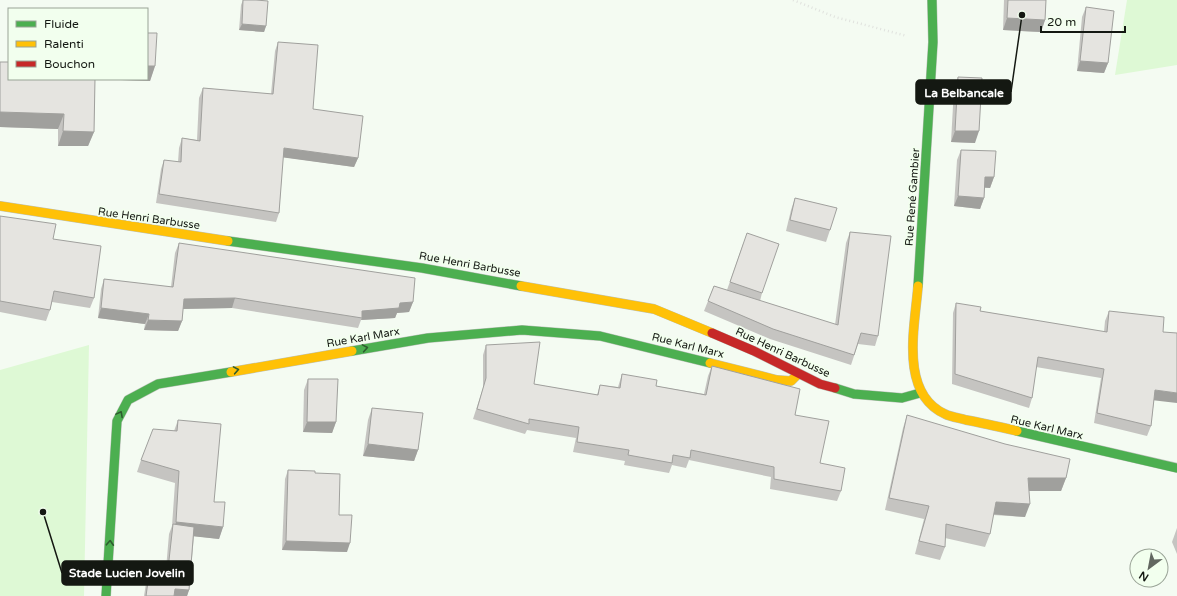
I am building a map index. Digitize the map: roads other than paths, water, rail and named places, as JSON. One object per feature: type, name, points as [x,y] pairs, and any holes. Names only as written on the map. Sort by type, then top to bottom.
[{"type":"street","name":"Rue René Gambier","points":[[920,393],[914,379],[913,366],[933,42],[932,0]]},
{"type":"street","name":"Rue Henri Barbusse","points":[[0,206],[148,230],[422,268],[654,309],[754,351],[820,384],[854,394],[902,398],[920,393]]},
{"type":"street","name":"Rue Karl Marx","points":[[106,596],[116,421],[128,400],[158,384],[428,338],[522,330],[600,336],[778,380],[791,381],[798,374]]},
{"type":"street","name":"Rue Karl Marx","points":[[920,393],[935,409],[946,415],[1177,468]]},
{"type":"place","name":"La Belbancale","points":[[1022,15]]},
{"type":"place","name":"Stade Lucien Jovelin","points":[[43,512]]}]
